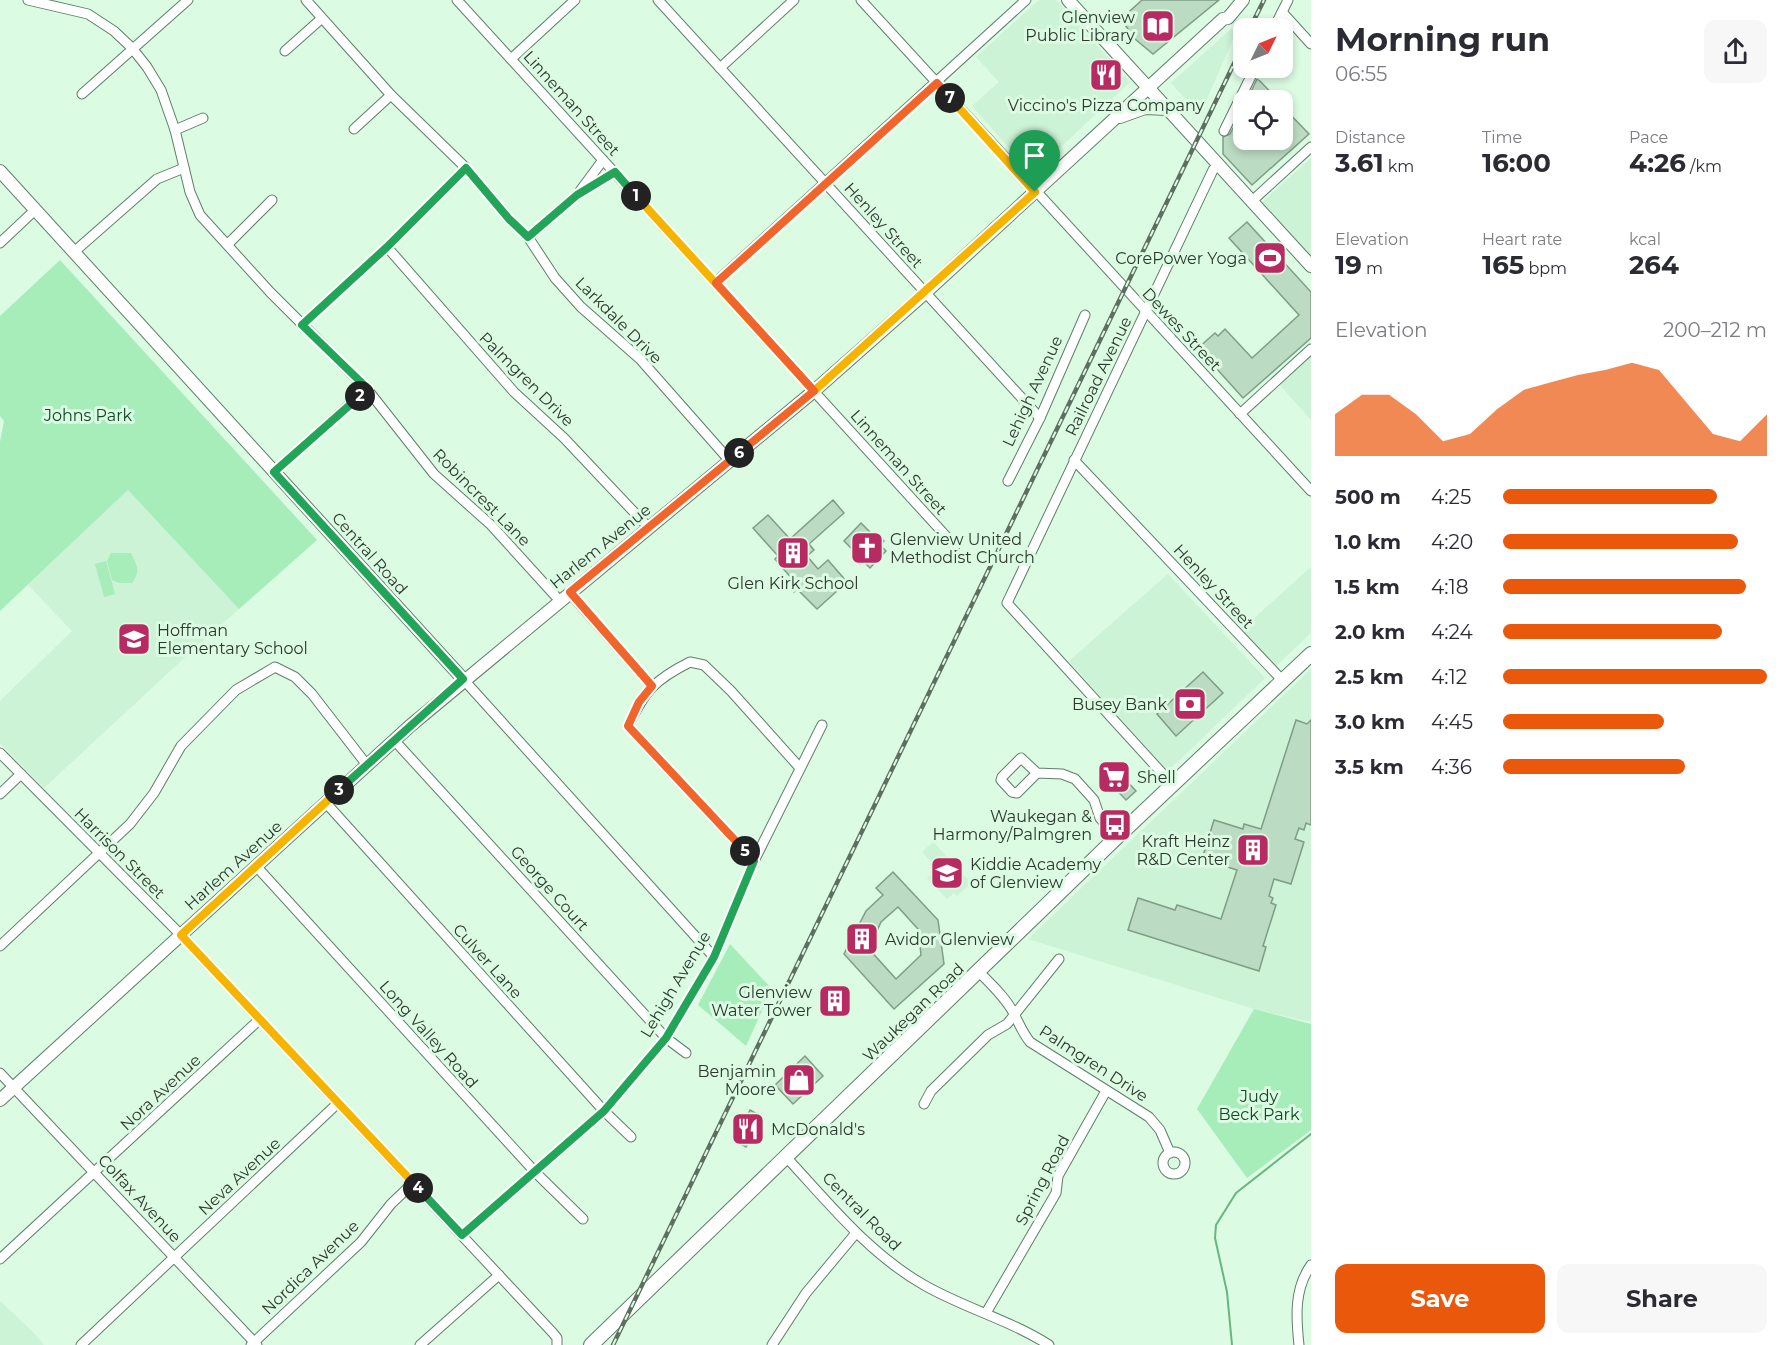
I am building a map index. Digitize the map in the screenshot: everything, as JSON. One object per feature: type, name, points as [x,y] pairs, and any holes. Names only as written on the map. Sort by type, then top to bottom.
[{"type":"main road","points":[[1068,0],[1311,266]]},
{"type":"main road","points":[[1223,19],[1235,0]]},
{"type":"main road","points":[[1223,19],[1228,18],[1243,0]]},
{"type":"main road","name":"Harlem Avenue","points":[[0,1100],[463,679],[814,391],[925,293],[1223,19]]},
{"type":"main road","points":[[1114,120],[1145,108],[1168,109]]},
{"type":"main road","name":"Central Road","points":[[0,171],[463,679]]},
{"type":"main road","name":"Waukegan Road","points":[[591,1345],[1172,784],[1311,654]]},
{"type":"street","name":"Robincrest Lane","points":[[28,0],[62,4],[88,14],[114,31],[132,48],[147,67],[160,90],[175,130],[184,168],[200,215],[302,325],[368,389],[434,474],[491,525],[560,601]]},
{"type":"street","points":[[82,94],[188,0]]},
{"type":"street","name":"Larkdale Drive","points":[[306,0],[391,95],[466,168],[509,219],[528,237],[555,278],[582,307],[639,359],[730,461]]},
{"type":"street","name":"Linneman Street","points":[[457,0],[956,546]]},
{"type":"street","points":[[511,59],[575,0]]},
{"type":"street","name":"Henley Street","points":[[658,0],[1040,418]]},
{"type":"street","points":[[720,68],[794,0]]},
{"type":"street","name":"Dewes Street","points":[[861,0],[1311,491]]},
{"type":"street","points":[[716,283],[1026,0]]},
{"type":"street","points":[[1279,18],[1288,0]]},
{"type":"street","points":[[1282,12],[1311,44]]},
{"type":"street","points":[[285,51],[321,19]]},
{"type":"street","points":[[1224,130],[1250,78]]},
{"type":"street","points":[[354,129],[391,95]]},
{"type":"street","points":[[175,130],[202,118]]},
{"type":"street","points":[[1252,201],[1311,147]]},
{"type":"street","points":[[577,195],[603,160]]},
{"type":"street","name":"Railroad Avenue","points":[[1172,784],[1007,603],[1213,170],[1219,165]]},
{"type":"street","points":[[74,252],[157,179],[184,168]]},
{"type":"street","points":[[302,325],[387,247],[466,168]]},
{"type":"street","points":[[528,237],[577,195],[615,172]]},
{"type":"street","points":[[228,244],[272,200]]},
{"type":"street","points":[[0,243],[35,210]]},
{"type":"street","name":"Palmgren Drive","points":[[387,247],[514,392],[564,438],[649,528]]},
{"type":"street","name":"Lehigh Avenue","points":[[1008,481],[1040,418],[1085,315]]},
{"type":"street","points":[[1240,414],[1311,349]]},
{"type":"street","points":[[274,472],[368,389]]},
{"type":"street","name":"Henley Street","points":[[1074,460],[1283,681]]},
{"type":"street","points":[[570,592],[652,686]]},
{"type":"street","points":[[754,861],[628,726],[639,702],[652,686],[690,662],[704,665],[731,691],[800,768]]},
{"type":"street","points":[[0,946],[130,824],[154,793],[181,746],[236,690],[274,666],[295,677],[312,694],[367,765]]},
{"type":"street","name":"Central Road","points":[[463,679],[714,957]]},
{"type":"street","name":"Lehigh Avenue","points":[[462,1235],[536,1173],[604,1111],[666,1038],[714,957],[754,861],[822,725]]},
{"type":"street","name":"George Court","points":[[394,740],[666,1038],[686,1053]]},
{"type":"street","name":"Harrison Street","points":[[0,753],[181,935],[553,1332],[557,1338],[557,1345]]},
{"type":"street","points":[[1037,773],[1062,774],[1075,779],[1094,800],[1100,818],[1118,837]]},
{"type":"street","points":[[0,794],[21,774]]},
{"type":"street","name":"Culver Lane","points":[[326,803],[604,1111],[631,1137]]},
{"type":"street","name":"Long Valley Road","points":[[256,866],[536,1173],[583,1219]]},
{"type":"street","points":[[924,1104],[931,1091],[988,1035],[1003,1028],[1059,959]]},
{"type":"street","name":"Palmgren Drive","points":[[979,972],[1014,1013],[1022,1032],[1030,1042],[1149,1117],[1160,1130],[1170,1153]]},
{"type":"street","name":"Nora Avenue","points":[[0,1259],[260,1020]]},
{"type":"street","name":"Colfax Avenue","points":[[0,1073],[175,1257],[254,1344]]},
{"type":"street","name":"Spring Road","points":[[986,1313],[1056,1193],[1058,1176],[1106,1091]]},
{"type":"street","name":"Neva Avenue","points":[[81,1345],[338,1103]]},
{"type":"street","name":"Central Road","points":[[786,1157],[856,1233],[894,1265],[940,1294],[1018,1327],[1049,1345]]},
{"type":"street","name":"Nordica Avenue","points":[[254,1344],[361,1242],[391,1204],[413,1183]]},
{"type":"street","points":[[772,1345],[806,1293],[856,1233]]},
{"type":"street","points":[[1299,1345],[1297,1304],[1303,1278],[1311,1265]]},
{"type":"street","points":[[420,1345],[499,1275]]},
{"type":"shaded area","points":[[1039,0],[1056,0],[1130,82],[1032,174],[972,106],[999,82],[976,57]]},
{"type":"shaded area","points":[[1233,28],[1233,39],[1200,115],[1171,83]]},
{"type":"shaded area","points":[[1311,158],[1311,255],[1262,202]]},
{"type":"shaded area","points":[[1311,357],[1311,420],[1280,385]]},
{"type":"shaded area","name":"Hoffman Elementary School","points":[[128,490],[239,608],[317,540],[195,648],[44,788],[0,743],[0,701],[72,631],[28,585]]},
{"type":"shaded area","points":[[1311,567],[1311,633],[1275,667],[1241,630]]},
{"type":"shaded area","points":[[1168,574],[1265,678],[1168,771],[1069,661]]},
{"type":"shaded area","name":"Kraft Heinz R&D Center","points":[[1311,669],[1311,1022],[1254,1009],[1028,939]]},
{"type":"shaded area","name":"Kiddie Academy of Glenview","points":[[933,842],[971,883],[957,896],[954,893],[947,899],[927,878],[937,868],[922,852]]},
{"type":"shaded area","points":[[0,1301],[32,1331],[44,1345],[0,1345]]},
{"type":"green space","name":"Johns Park","points":[[60,260],[317,540],[239,609],[128,490],[0,611],[0,442],[4,421],[0,416],[0,316]]},
{"type":"green space","points":[[111,553],[131,553],[137,568],[132,583],[119,583],[112,580],[107,561]]},
{"type":"green space","points":[[106,561],[115,594],[104,597],[95,564]]},
{"type":"green space","points":[[730,944],[772,989],[746,1046],[698,1005]]},
{"type":"green space","name":"Judy Beck Park","points":[[1254,1009],[1311,1024],[1311,1130],[1247,1178],[1197,1109]]},
{"type":"building","name":"Glenview Public Library","points":[[1142,0],[1219,0],[1153,54],[1135,39],[1121,19]]},
{"type":"building","points":[[1257,79],[1269,90],[1252,90]]},
{"type":"building","points":[[1293,117],[1309,134],[1293,148]]},
{"type":"building","points":[[1233,128],[1233,150],[1291,150],[1252,185],[1223,154],[1223,137],[1230,134]]},
{"type":"building","points":[[1247,222],[1311,292],[1311,338],[1243,398],[1198,348],[1215,333],[1218,336],[1225,329],[1252,358],[1299,315],[1229,238]]},
{"type":"building","name":"Glen Kirk School","points":[[833,500],[844,513],[809,544],[814,550],[807,556],[818,569],[828,560],[847,582],[817,609],[797,589],[794,592],[788,585],[793,580],[775,559],[778,556],[753,528],[768,515],[790,539]]},
{"type":"building","name":"Glenview United Methodist Church","points":[[861,523],[875,537],[878,535],[884,541],[880,545],[886,551],[870,568],[863,561],[860,564],[854,558],[857,554],[844,541]]},
{"type":"building","name":"Busey Bank","points":[[1203,672],[1223,693],[1176,736],[1157,714]]},
{"type":"building","name":"Kraft Heinz R&D Center","points":[[1296,720],[1307,724],[1311,720],[1311,825],[1306,823],[1304,830],[1299,828],[1295,839],[1304,842],[1291,884],[1274,879],[1269,896],[1273,898],[1271,903],[1276,905],[1263,946],[1266,947],[1259,971],[1128,930],[1138,898],[1175,910],[1177,905],[1221,919],[1237,870],[1202,859],[1214,820],[1243,829],[1244,824],[1261,829]]},
{"type":"building","points":[[1119,767],[1124,772],[1121,775],[1136,791],[1126,800],[1111,784],[1108,787],[1104,782]]},
{"type":"building","name":"Avidor Glenview","points":[[893,872],[938,920],[944,964],[894,1009],[844,954],[866,911],[883,895],[876,888]],"holes":[[[898,907],[918,929],[921,955],[896,979],[869,949],[881,922]]]},
{"type":"building","name":"Glenview Water Tower","points":[[835,986],[845,990],[849,1000],[845,1010],[835,1014],[825,1010],[821,1000],[825,990]]},
{"type":"building","name":"Benjamin Moore","points":[[805,1056],[823,1076],[793,1104],[775,1085]]},
{"type":"building","name":"McDonald's","points":[[750,1110],[762,1117],[746,1147],[735,1141]]},
{"type":"waterway","points":[[1232,1345],[1227,1292],[1215,1238],[1216,1225],[1236,1193],[1311,1134]]},
{"type":"railway","points":[[1255,18],[1264,0]]},
{"type":"railway","points":[[613,1345],[1233,66]]},
{"type":"place","name":"Glenview Public Library","points":[[1158,26]]},
{"type":"place","name":"Viccino's Pizza Company","points":[[1106,75]]},
{"type":"place","name":"CorePower Yoga","points":[[1270,258]]},
{"type":"place","name":"Glenview United Methodist Church","points":[[867,548]]},
{"type":"place","name":"Glen Kirk School","points":[[793,553]]},
{"type":"place","name":"Hoffman Elementary School","points":[[134,639]]},
{"type":"place","name":"Busey Bank","points":[[1190,704]]},
{"type":"place","name":"Shell","points":[[1114,777]]},
{"type":"place","name":"Waukegan & Harmony/Palmgren","points":[[1115,825]]},
{"type":"place","name":"Kraft Heinz R&D Center","points":[[1253,850]]},
{"type":"place","name":"Kiddie Academy of Glenview","points":[[947,873]]},
{"type":"place","name":"Avidor Glenview","points":[[862,939]]},
{"type":"place","name":"Glenview Water Tower","points":[[835,1001]]},
{"type":"place","name":"Benjamin Moore","points":[[799,1080]]},
{"type":"place","name":"McDonald's","points":[[748,1129]]},
{"type":"route","points":[[1035,192],[814,391],[615,172],[577,195],[528,237],[509,219],[466,168],[387,247],[302,325],[368,389],[274,472],[463,679],[181,935],[462,1235],[536,1173],[604,1111],[666,1038],[714,957],[754,861],[628,726],[639,702],[652,686],[570,592],[814,391],[716,283],[937,83],[1035,192]]}]
